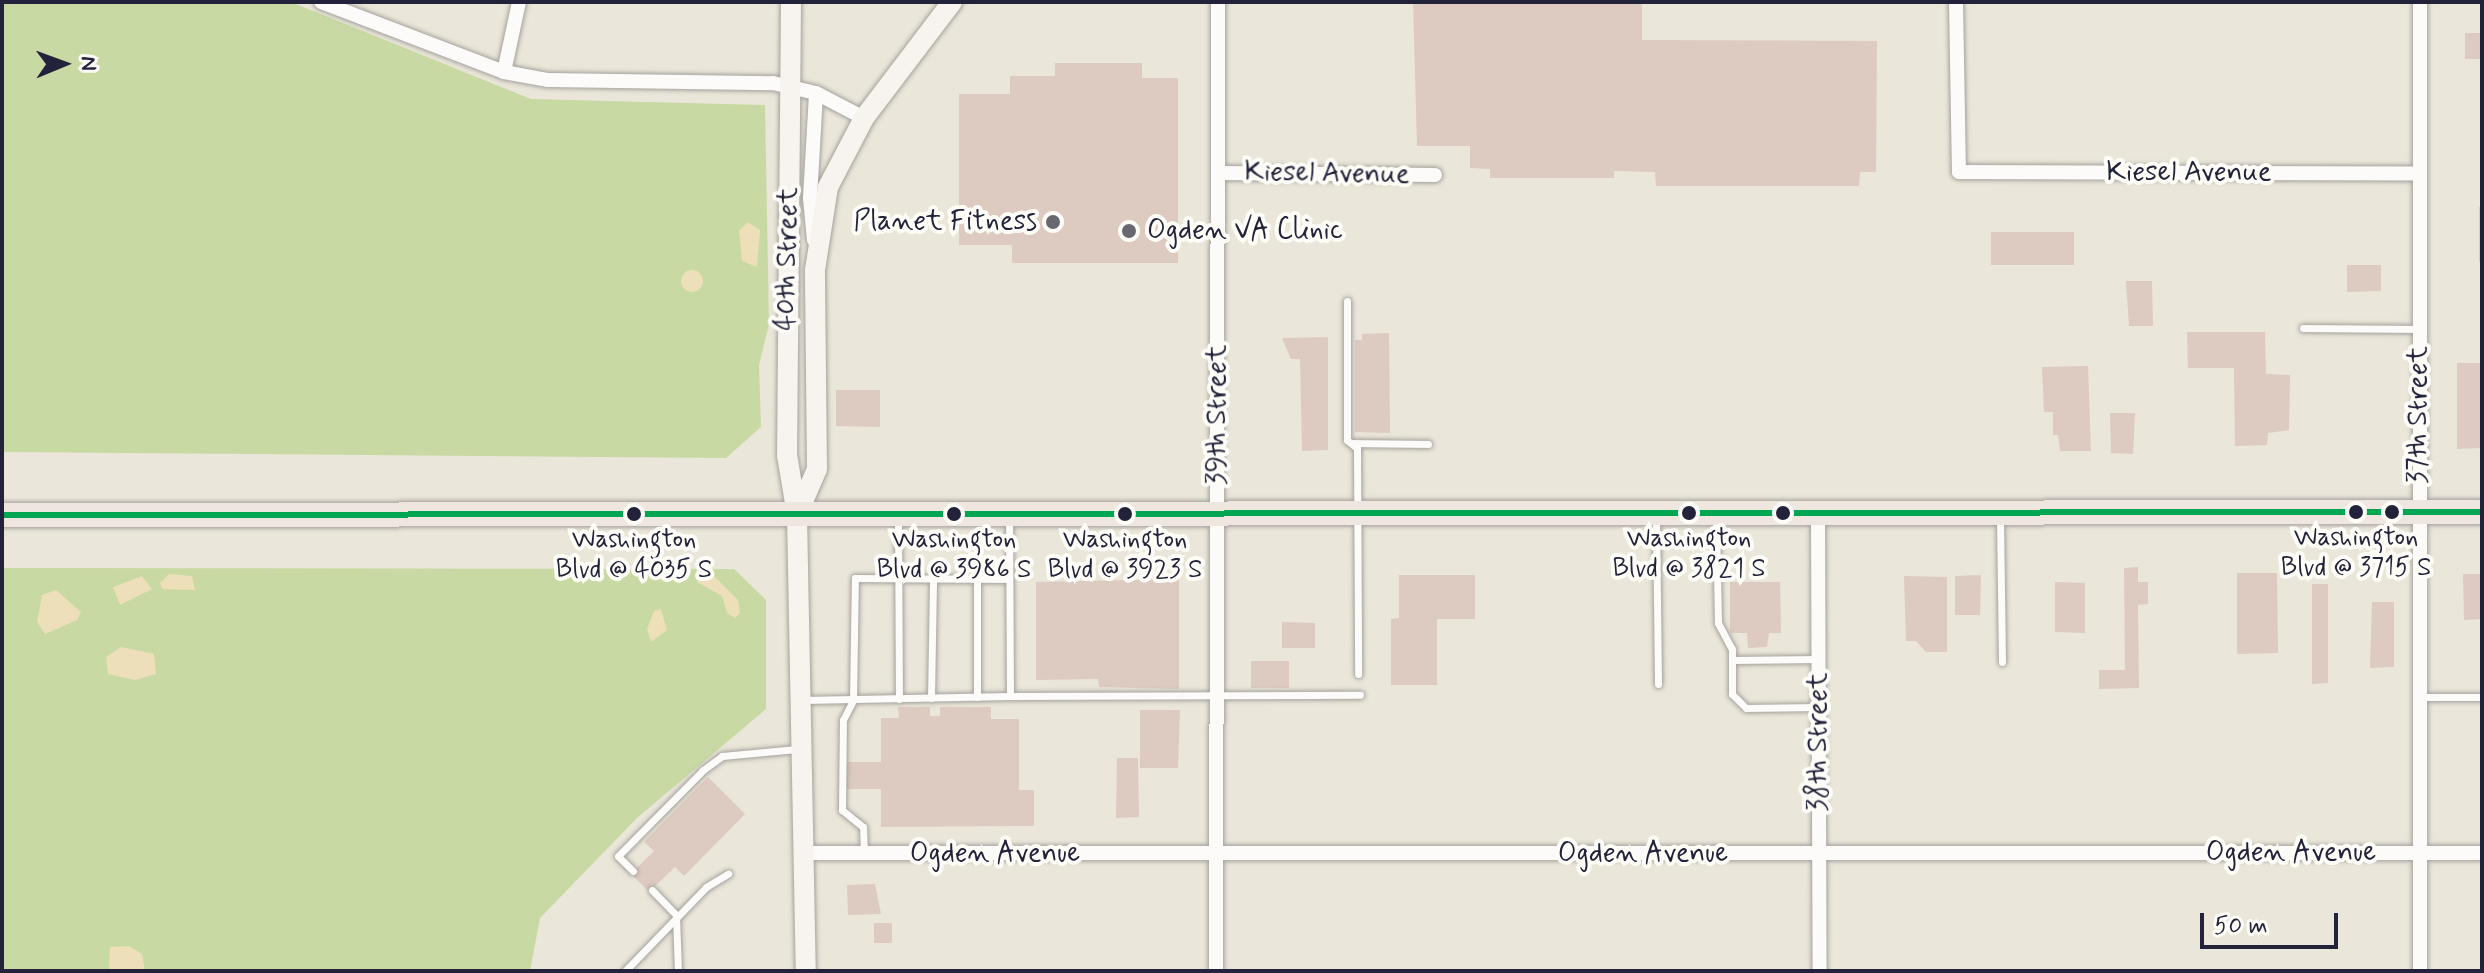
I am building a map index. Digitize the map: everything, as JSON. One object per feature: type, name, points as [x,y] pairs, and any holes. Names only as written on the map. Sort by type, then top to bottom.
[{"type":"main road","name":"40th Street","points":[[791,2],[787,455],[797,515],[806,971]]},
{"type":"main road","points":[[816,256],[828,187],[864,118],[952,2]]},
{"type":"main road","name":"40th Street","points":[[797,515],[817,469],[816,256]]},
{"type":"main road","points":[[2,515],[2482,512]]},
{"type":"street","points":[[321,2],[504,72],[548,80],[791,86],[816,93],[864,118]]},
{"type":"street","points":[[504,72],[519,2]]},
{"type":"street","name":"39th Street","points":[[1216,971],[1218,2]]},
{"type":"street","name":"Kiesel Avenue","points":[[1956,2],[1959,172],[2419,174]]},
{"type":"street","name":"37th Street","points":[[2420,2],[2420,971]]},
{"type":"street","name":"40th Street","points":[[816,93],[810,198],[816,256]]},
{"type":"street","name":"Kiesel Avenue","points":[[1219,173],[1435,175]]},
{"type":"street","name":"38th Street","points":[[1818,512],[1820,971]]},
{"type":"street","name":"Ogden Avenue","points":[[804,853],[1214,856],[2482,853]]},
{"type":"lane","points":[[1347,301],[1347,440],[1357,448],[1358,674]]},
{"type":"lane","points":[[2303,328],[2419,329]]},
{"type":"lane","points":[[1352,443],[1428,444]]},
{"type":"lane","points":[[1716,512],[1718,623],[1732,660],[1732,694],[1746,708],[1819,707]]},
{"type":"lane","points":[[2000,512],[2002,662]]},
{"type":"lane","points":[[1655,513],[1658,684]]},
{"type":"lane","points":[[898,515],[899,699]]},
{"type":"lane","points":[[1009,515],[1010,696]]},
{"type":"lane","points":[[864,854],[863,827],[842,810],[843,720],[853,700],[851,585],[855,578],[1009,579]]},
{"type":"lane","points":[[931,698],[933,578]]},
{"type":"lane","points":[[977,578],[977,697]]},
{"type":"lane","points":[[1732,660],[1819,659]]},
{"type":"lane","points":[[800,700],[1360,695]]},
{"type":"lane","points":[[2419,697],[2482,697]]},
{"type":"lane","points":[[633,871],[618,856],[703,770],[722,756],[800,749]]},
{"type":"lane","points":[[625,971],[676,915],[706,887],[728,874]]},
{"type":"lane","points":[[652,890],[676,915],[678,971]]},
{"type":"green space","points":[[2,2],[291,2],[531,99],[765,105],[769,324],[759,365],[761,427],[726,458],[2,452]]},
{"type":"green space","points":[[2,568],[734,569],[766,600],[766,709],[637,818],[540,918],[530,971],[2,971]]},
{"type":"sand","points":[[748,222],[760,230],[757,267],[742,261],[739,230]]},
{"type":"sand","points":[[692,270],[700,273],[703,281],[700,289],[692,292],[684,289],[681,281],[684,273]]},
{"type":"sand","points":[[711,573],[738,600],[740,613],[735,618],[727,613],[722,596],[697,582]]},
{"type":"sand","points":[[169,574],[192,576],[195,590],[162,589],[160,583]]},
{"type":"sand","points":[[142,576],[152,589],[120,605],[113,587]]},
{"type":"sand","points":[[56,590],[81,612],[77,620],[45,634],[37,622],[42,595]]},
{"type":"sand","points":[[661,609],[667,630],[651,642],[647,629],[654,611]]},
{"type":"sand","points":[[121,647],[154,654],[156,674],[135,680],[108,674],[106,657]]},
{"type":"sand","points":[[129,946],[142,954],[145,971],[109,971],[110,947]]},
{"type":"building","points":[[1413,2],[1642,2],[1642,40],[1877,41],[1876,172],[1860,172],[1859,186],[1656,186],[1655,172],[1614,171],[1614,178],[1490,178],[1490,169],[1470,168],[1470,146],[1417,146]]},
{"type":"building","points":[[2465,33],[2482,33],[2482,59],[2465,59]]},
{"type":"building","points":[[1055,63],[1142,63],[1142,78],[1178,78],[1178,263],[1012,263],[1012,245],[959,245],[959,94],[1010,94],[1010,76],[1055,76]]},
{"type":"building","points":[[2479,207],[2482,207],[2482,262],[2479,262]]},
{"type":"building","points":[[1991,232],[2074,232],[2074,265],[1991,265]]},
{"type":"building","points":[[2347,265],[2381,265],[2381,291],[2347,292]]},
{"type":"building","points":[[2126,281],[2152,281],[2153,326],[2129,326]]},
{"type":"building","points":[[2187,332],[2265,332],[2266,374],[2290,375],[2289,430],[2268,433],[2267,445],[2235,446],[2234,368],[2188,368]]},
{"type":"building","points":[[1389,333],[1390,433],[1355,432],[1355,340],[1362,340],[1362,334]]},
{"type":"building","points":[[1328,337],[1328,450],[1302,451],[1300,359],[1291,359],[1282,338]]},
{"type":"building","points":[[2457,363],[2482,363],[2482,448],[2457,449]]},
{"type":"building","points":[[2088,366],[2091,451],[2060,451],[2058,435],[2053,435],[2053,412],[2044,412],[2042,367]]},
{"type":"building","points":[[836,390],[880,390],[880,427],[836,426]]},
{"type":"building","points":[[2110,413],[2135,413],[2133,454],[2111,453]]},
{"type":"building","points":[[2138,567],[2138,582],[2148,582],[2148,604],[2138,605],[2139,688],[2099,689],[2099,670],[2125,670],[2124,568]]},
{"type":"building","points":[[2237,573],[2277,573],[2278,653],[2237,654]]},
{"type":"building","points":[[2463,574],[2482,574],[2482,619],[2464,620]]},
{"type":"building","points":[[1399,575],[1475,575],[1475,619],[1437,619],[1437,685],[1391,685],[1391,619],[1399,618]]},
{"type":"building","points":[[1981,575],[1980,615],[1955,615],[1955,576]]},
{"type":"building","points":[[1904,576],[1947,577],[1947,652],[1926,652],[1916,641],[1906,641]]},
{"type":"building","points":[[1179,579],[1179,689],[1099,687],[1098,679],[1036,680],[1036,582]]},
{"type":"building","points":[[1730,582],[1780,582],[1781,633],[1769,633],[1767,647],[1748,648],[1747,633],[1730,633]]},
{"type":"building","points":[[2055,582],[2085,583],[2085,633],[2055,632]]},
{"type":"building","points":[[2312,584],[2328,584],[2328,683],[2312,684]]},
{"type":"building","points":[[2372,602],[2394,602],[2394,667],[2370,668]]},
{"type":"building","points":[[1282,622],[1315,623],[1315,648],[1282,648]]},
{"type":"building","points":[[1251,661],[1289,661],[1289,688],[1251,688]]},
{"type":"building","points":[[898,707],[930,707],[930,716],[940,716],[940,707],[991,707],[991,719],[1019,719],[1019,790],[1034,790],[1034,826],[881,827],[881,789],[846,789],[847,762],[881,762],[881,718],[899,718]]},
{"type":"building","points":[[1140,710],[1180,710],[1178,768],[1140,768]]},
{"type":"building","points":[[1117,758],[1138,758],[1139,817],[1116,818]]},
{"type":"building","points":[[708,777],[745,814],[684,876],[675,867],[649,892],[631,874],[654,851],[644,842]]},
{"type":"building","points":[[875,884],[881,914],[848,915],[847,885]]},
{"type":"building","points":[[874,923],[892,923],[892,943],[874,943]]},
{"type":"transit line","points":[[2,515],[2482,512]]},
{"type":"place","name":"Planet Fitness","points":[[1053,222]]},
{"type":"place","name":"Ogden VA Clinic","points":[[1129,231]]},
{"type":"place","name":"Washington Blvd @ 3715 S","points":[[2356,512]]},
{"type":"place","name":"Washington Blvd @ 3821 S","points":[[1689,513]]},
{"type":"place","name":"Washington Blvd @ 4035 S","points":[[634,514]]},
{"type":"place","name":"Washington Blvd @ 3986 S","points":[[954,514]]},
{"type":"place","name":"Washington Blvd @ 3923 S","points":[[1125,514]]}]
